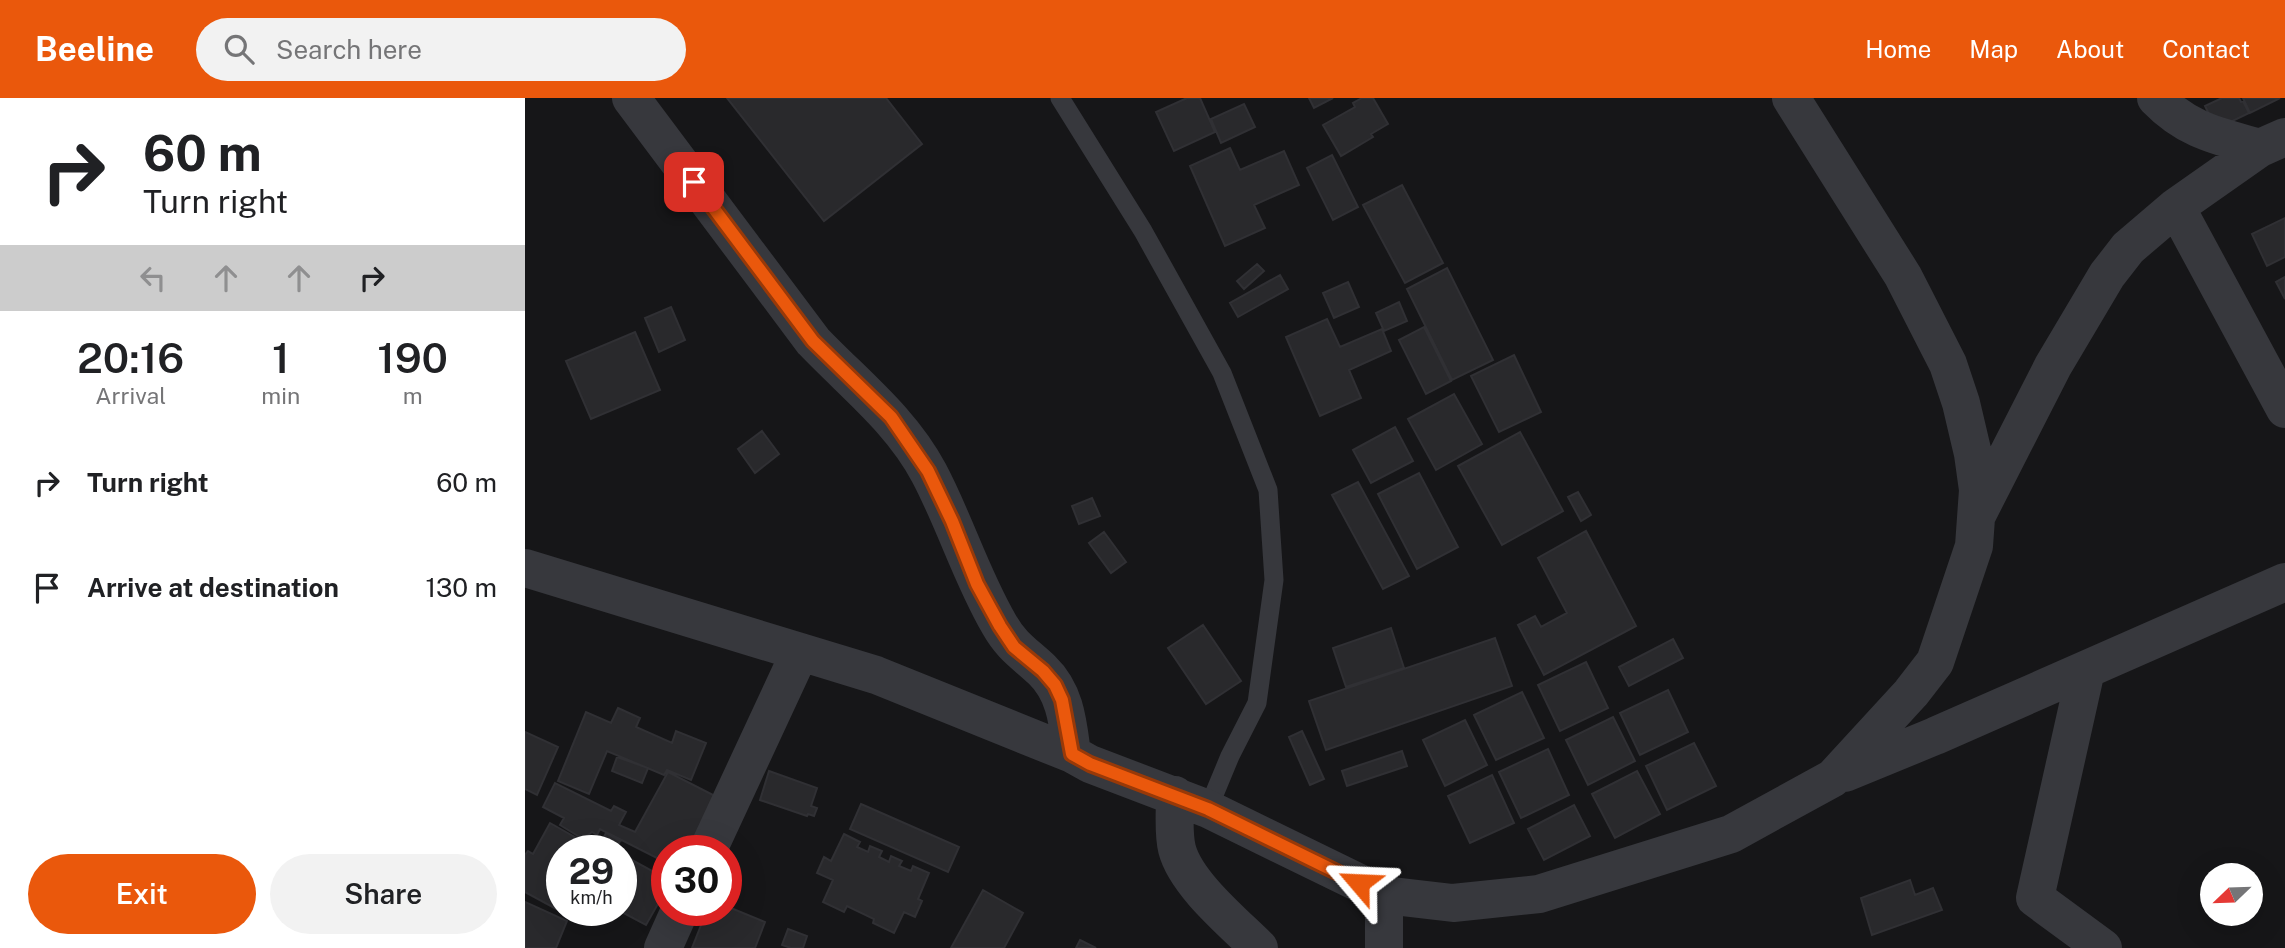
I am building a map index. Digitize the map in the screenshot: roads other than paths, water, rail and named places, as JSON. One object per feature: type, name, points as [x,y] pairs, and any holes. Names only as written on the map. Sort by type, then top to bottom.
[{"type":"street","points":[[631,98],[813,341],[874,399],[904,435],[928,471],[952,521],[977,584],[1000,626],[1014,647],[1043,671],[1055,685],[1062,700],[1072,754]]},
{"type":"street","points":[[1791,98],[1903,276],[1948,364],[1961,403],[1973,454],[1978,491],[1974,546],[1935,662],[1911,693],[1833,778]]},
{"type":"street","points":[[2156,98],[2197,130],[2273,143]]},
{"type":"street","points":[[1975,518],[2053,366],[2107,275],[2127,248],[2176,207],[2273,143]]},
{"type":"street","points":[[2176,207],[2285,409]]},
{"type":"street","points":[[525,568],[876,675],[1072,754],[1090,764],[1191,802],[1384,895],[1454,903],[1539,894],[1731,834],[1833,778],[2285,582]]},
{"type":"street","points":[[715,835],[800,652]]},
{"type":"street","points":[[2086,670],[2035,898],[2103,948]]},
{"type":"street","points":[[1191,802],[1177,849],[1190,875],[1208,897],[1259,948]]},
{"type":"street","points":[[1384,895],[1384,948]]},
{"type":"street","points":[[663,948],[673,926]]},
{"type":"lane","points":[[1060,98],[1143,231],[1222,373],[1268,490],[1274,580],[1257,703],[1230,756],[1191,802]]}]
